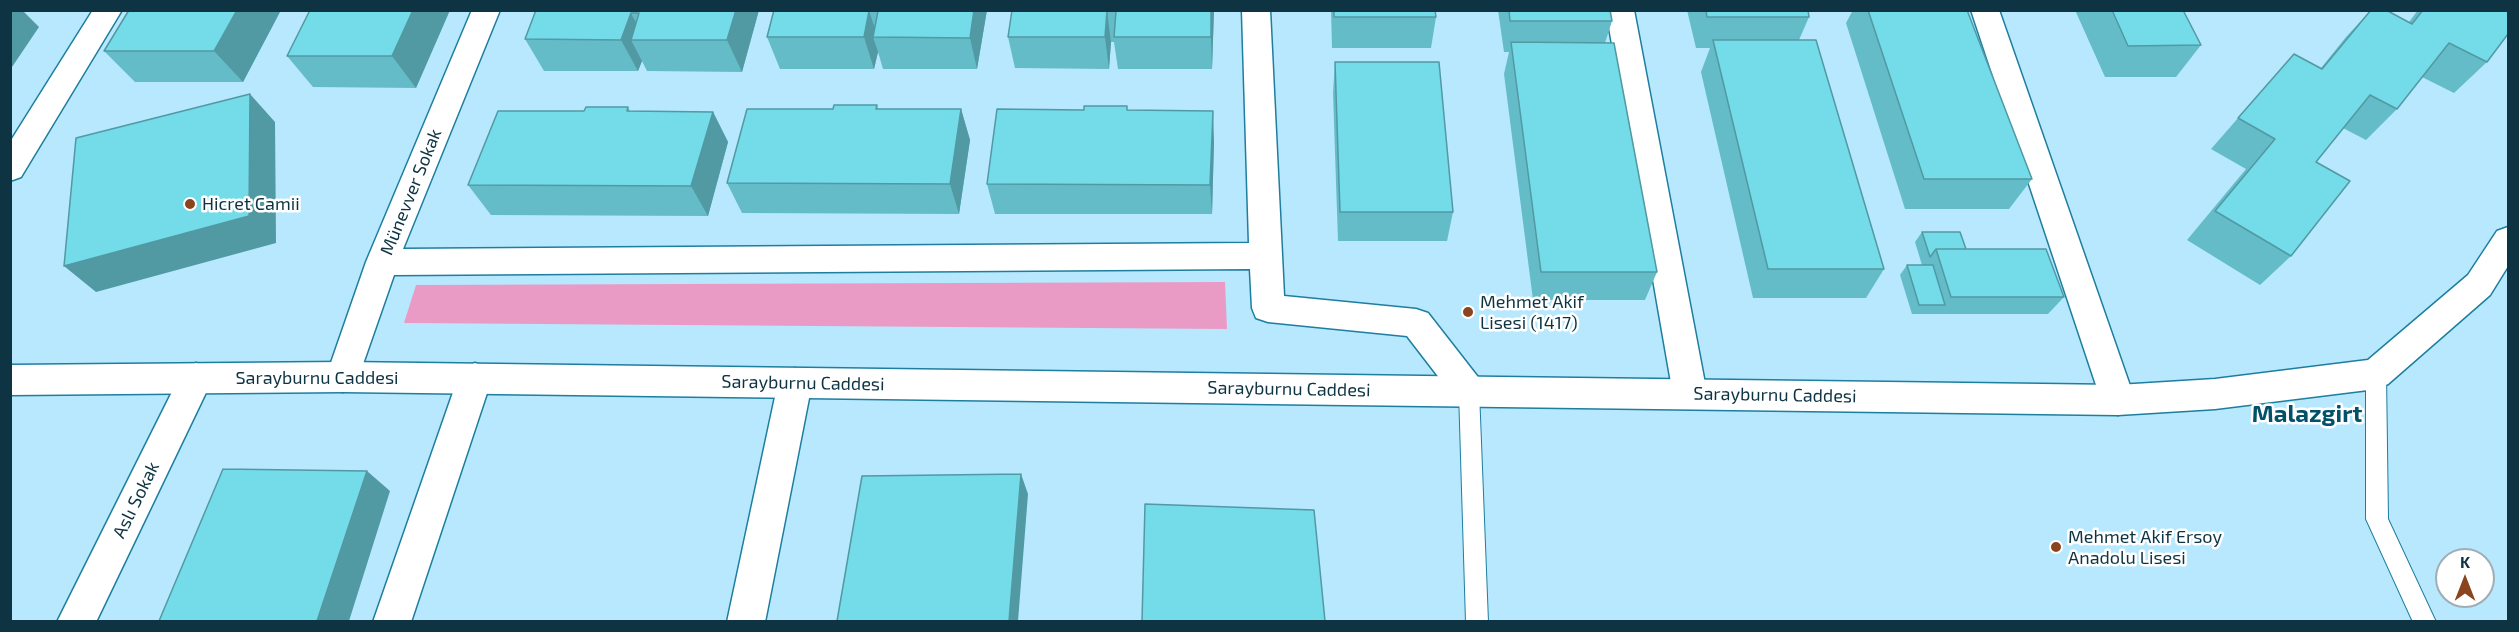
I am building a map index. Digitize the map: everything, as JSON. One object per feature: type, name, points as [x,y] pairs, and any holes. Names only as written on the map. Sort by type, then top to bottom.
[{"type":"street","points":[[10,169],[108,10]]},
{"type":"street","name":"Münevver Sokak","points":[[343,377],[382,262],[486,10]]},
{"type":"street","points":[[1256,10],[1268,308],[1416,323],[1469,391]]},
{"type":"street","points":[[1620,10],[1690,394]]},
{"type":"street","points":[[1985,10],[2118,400]]},
{"type":"street","points":[[2376,374],[2479,285],[2508,240]]},
{"type":"street","points":[[382,262],[1266,256]]},
{"type":"street","name":"Sarayburnu Caddesi","points":[[10,380],[475,378],[2118,400],[2215,394],[2376,374]]},
{"type":"street","name":"Aslı Sokak","points":[[76,621],[196,378]]},
{"type":"street","points":[[392,621],[475,378]]},
{"type":"street","points":[[746,621],[795,383]]},
{"type":"lane","points":[[2376,374],[2377,519],[2425,621]]},
{"type":"lane","points":[[1469,391],[1477,621]]},
{"type":"shaded area","points":[[1225,282],[1227,329],[404,323],[416,285]]},
{"type":"building","points":[[129,10],[237,10],[214,51],[104,51]]},
{"type":"building","points":[[310,10],[413,10],[392,56],[287,56]]},
{"type":"building","points":[[536,10],[736,10],[727,40],[631,40],[639,13],[631,13],[621,40],[525,39]]},
{"type":"building","points":[[774,10],[974,10],[970,38],[873,37],[878,11],[869,11],[864,37],[767,37]]},
{"type":"building","points":[[1012,10],[1211,10],[1211,37],[1114,37],[1116,11],[1107,11],[1105,37],[1008,37]]},
{"type":"building","points":[[1334,10],[1435,10],[1436,17],[1334,17]]},
{"type":"building","points":[[1509,10],[1610,10],[1612,21],[1510,21]]},
{"type":"building","points":[[1706,10],[1808,10],[1809,17],[1707,17]]},
{"type":"building","points":[[1868,10],[1967,10],[2032,179],[1924,179]]},
{"type":"building","points":[[2112,10],[2183,10],[2201,45],[2128,46]]},
{"type":"building","points":[[2371,10],[2386,10],[2412,24],[2423,10],[2508,10],[2508,34],[2487,62],[2449,43],[2397,109],[2370,95],[2316,162],[2350,181],[2291,256],[2215,211],[2275,139],[2238,118],[2294,54],[2322,69]]},
{"type":"building","points":[[1713,40],[1816,40],[1884,269],[1768,269]]},
{"type":"building","points":[[1511,42],[1614,43],[1657,272],[1541,272]]},
{"type":"building","points":[[1335,62],[1439,62],[1453,212],[1340,212]]},
{"type":"building","points":[[250,94],[249,216],[64,266],[76,138]]},
{"type":"building","points":[[834,105],[877,105],[876,109],[961,109],[950,184],[727,183],[747,109],[833,109]]},
{"type":"building","points":[[1084,106],[1127,106],[1127,110],[1213,111],[1210,185],[987,184],[997,109],[1084,110]]},
{"type":"building","points":[[586,107],[628,107],[627,111],[713,112],[691,186],[468,185],[498,111],[584,111]]},
{"type":"building","points":[[1922,232],[1960,232],[1966,249],[1936,249],[1930,257]]},
{"type":"building","points":[[1936,249],[2046,249],[2064,297],[1951,297]]},
{"type":"building","points":[[1907,265],[1933,265],[1945,305],[1919,305]]},
{"type":"building","points":[[223,469],[367,471],[317,621],[159,621]]},
{"type":"building","points":[[1021,474],[1009,621],[837,621],[862,476]]},
{"type":"building","points":[[1145,504],[1314,510],[1325,621],[1142,621]]},
{"type":"place","name":"Hicret Camii","points":[[190,204]]},
{"type":"place","name":"Mehmet Akif Lisesi (1417)","points":[[1468,312]]},
{"type":"place","name":"Mehmet Akif Ersoy Anadolu Lisesi","points":[[2056,547]]},
{"type":"district","name":"Malazgirt","points":[[2307,414]]}]
